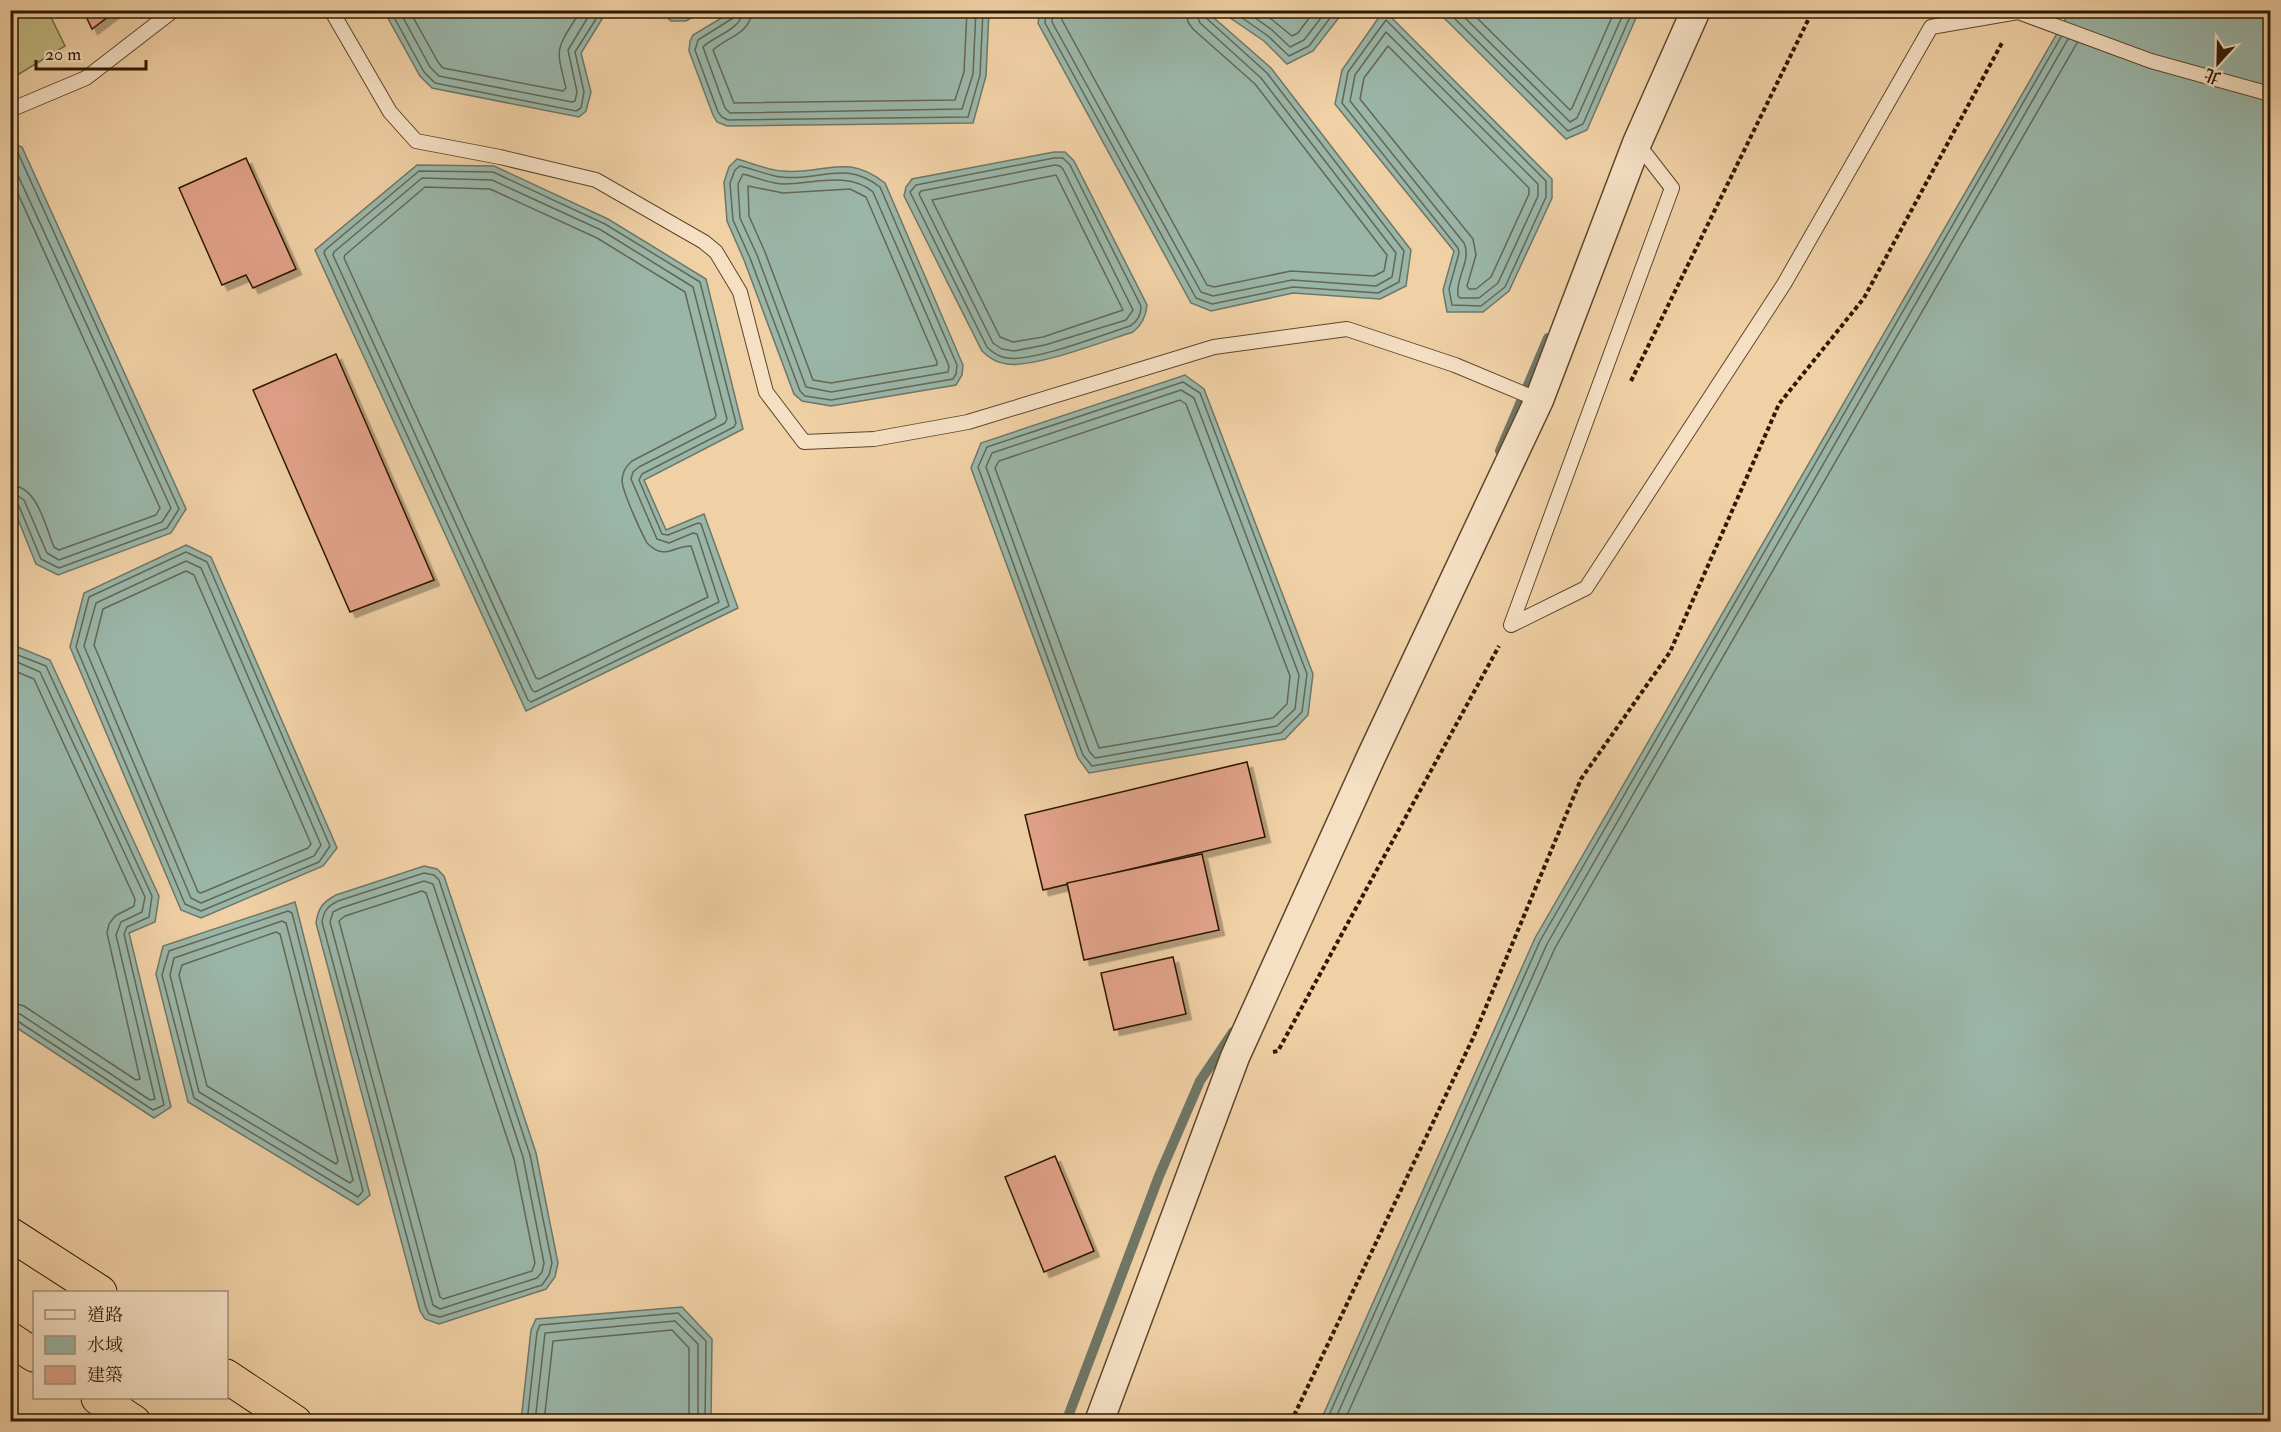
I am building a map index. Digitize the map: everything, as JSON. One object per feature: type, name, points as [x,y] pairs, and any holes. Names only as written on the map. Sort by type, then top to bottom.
[{"type":"highway","points":[[10,1234],[97,1291]]},
{"type":"highway","points":[[10,1339],[33,1354]]},
{"type":"highway","points":[[228,1377],[296,1422]]},
{"type":"highway","points":[[100,1399],[134,1422]]},
{"type":"street","points":[[1099,1422],[1235,1057],[1371,757],[1539,400],[1637,143],[1696,10]]},
{"type":"lane","points":[[10,110],[86,78],[174,10]]},
{"type":"lane","points":[[330,10],[390,112],[416,141],[500,157],[596,180],[704,242],[716,252],[740,292],[766,392],[804,442],[874,439],[968,422],[1214,347],[1347,329],[1455,365],[1539,400]]},
{"type":"lane","points":[[1637,143],[1672,188],[1511,625],[1586,588],[1784,284],[1931,27],[2018,12],[2151,61],[2271,94]]},
{"type":"path","points":[[1291,1422],[1473,1038],[1581,779],[1670,652],[1779,404],[1864,298],[2018,12]]},
{"type":"shaded area","points":[[11,10],[48,11],[65,46],[11,79]]},
{"type":"water","points":[[1384,10],[1552,179],[1552,198],[1509,291],[1483,312],[1447,312],[1443,290],[1454,251],[1335,104],[1342,70]]},
{"type":"water","points":[[384,11],[601,11],[602,19],[581,53],[591,92],[586,111],[579,117],[432,88],[420,76]]},
{"type":"water","points":[[661,11],[703,11],[686,21],[671,21]]},
{"type":"water","points":[[733,11],[989,11],[986,76],[973,123],[727,126],[717,122],[689,51],[690,41],[693,35]]},
{"type":"water","points":[[1040,11],[1206,11],[1271,68],[1411,250],[1406,286],[1380,299],[1293,293],[1211,311],[1191,303],[1038,23]]},
{"type":"water","points":[[1220,11],[1344,11],[1313,51],[1287,64],[1264,41]]},
{"type":"water","points":[[1437,11],[1639,11],[1587,130],[1566,139]]},
{"type":"water","points":[[2070,11],[2270,11],[2270,1421],[1320,1422],[1535,938]]},
{"type":"water","points":[[11,143],[22,147],[186,509],[171,533],[58,575],[36,564],[11,502]]},
{"type":"water","points":[[1054,152],[1065,152],[1074,161],[1147,305],[1146,313],[1141,324],[1133,332],[1052,358],[1019,364],[1003,363],[993,360],[982,351],[904,196],[906,187],[912,179]]},
{"type":"water","points":[[737,159],[782,171],[846,167],[871,174],[885,183],[963,365],[962,375],[956,385],[831,406],[802,401],[794,394],[727,221],[724,182],[729,167]]},
{"type":"water","points":[[417,165],[494,166],[608,219],[706,279],[743,429],[644,480],[666,530],[704,514],[738,608],[526,711],[315,250]]},
{"type":"water","points":[[1185,375],[1204,389],[1313,674],[1308,715],[1285,739],[1089,773],[1078,758],[971,468],[981,443]]},
{"type":"water","points":[[186,545],[211,557],[337,848],[323,866],[201,918],[181,910],[70,647],[84,593]]},
{"type":"water","points":[[13,645],[50,660],[159,896],[155,922],[129,933],[171,1107],[154,1118],[11,1024],[10,646]]},
{"type":"water","points":[[424,866],[437,869],[444,876],[536,1153],[558,1263],[555,1277],[546,1289],[439,1324],[425,1319],[420,1311],[316,923],[322,906],[336,895]]},
{"type":"water","points":[[295,902],[370,1195],[358,1205],[188,1102],[156,974],[163,946]]},
{"type":"water","points":[[682,1307],[712,1339],[711,1421],[521,1421],[531,1330],[536,1319]]},
{"type":"building","points":[[83,10],[117,10],[92,29]]},
{"type":"building","points":[[246,158],[296,269],[253,288],[246,275],[222,285],[179,188]]},
{"type":"building","points":[[336,354],[434,580],[350,612],[253,390]]},
{"type":"building","points":[[1247,762],[1265,837],[1043,890],[1025,815]]},
{"type":"building","points":[[1202,854],[1219,930],[1084,960],[1067,883]]},
{"type":"building","points":[[1173,957],[1186,1014],[1114,1030],[1101,973]]},
{"type":"building","points":[[1055,1156],[1094,1251],[1044,1272],[1005,1177]]},
{"type":"waterway","points":[[1500,451],[1548,338]]},
{"type":"waterway","points":[[1066,1422],[1159,1176],[1200,1081],[1233,1032]]}]
